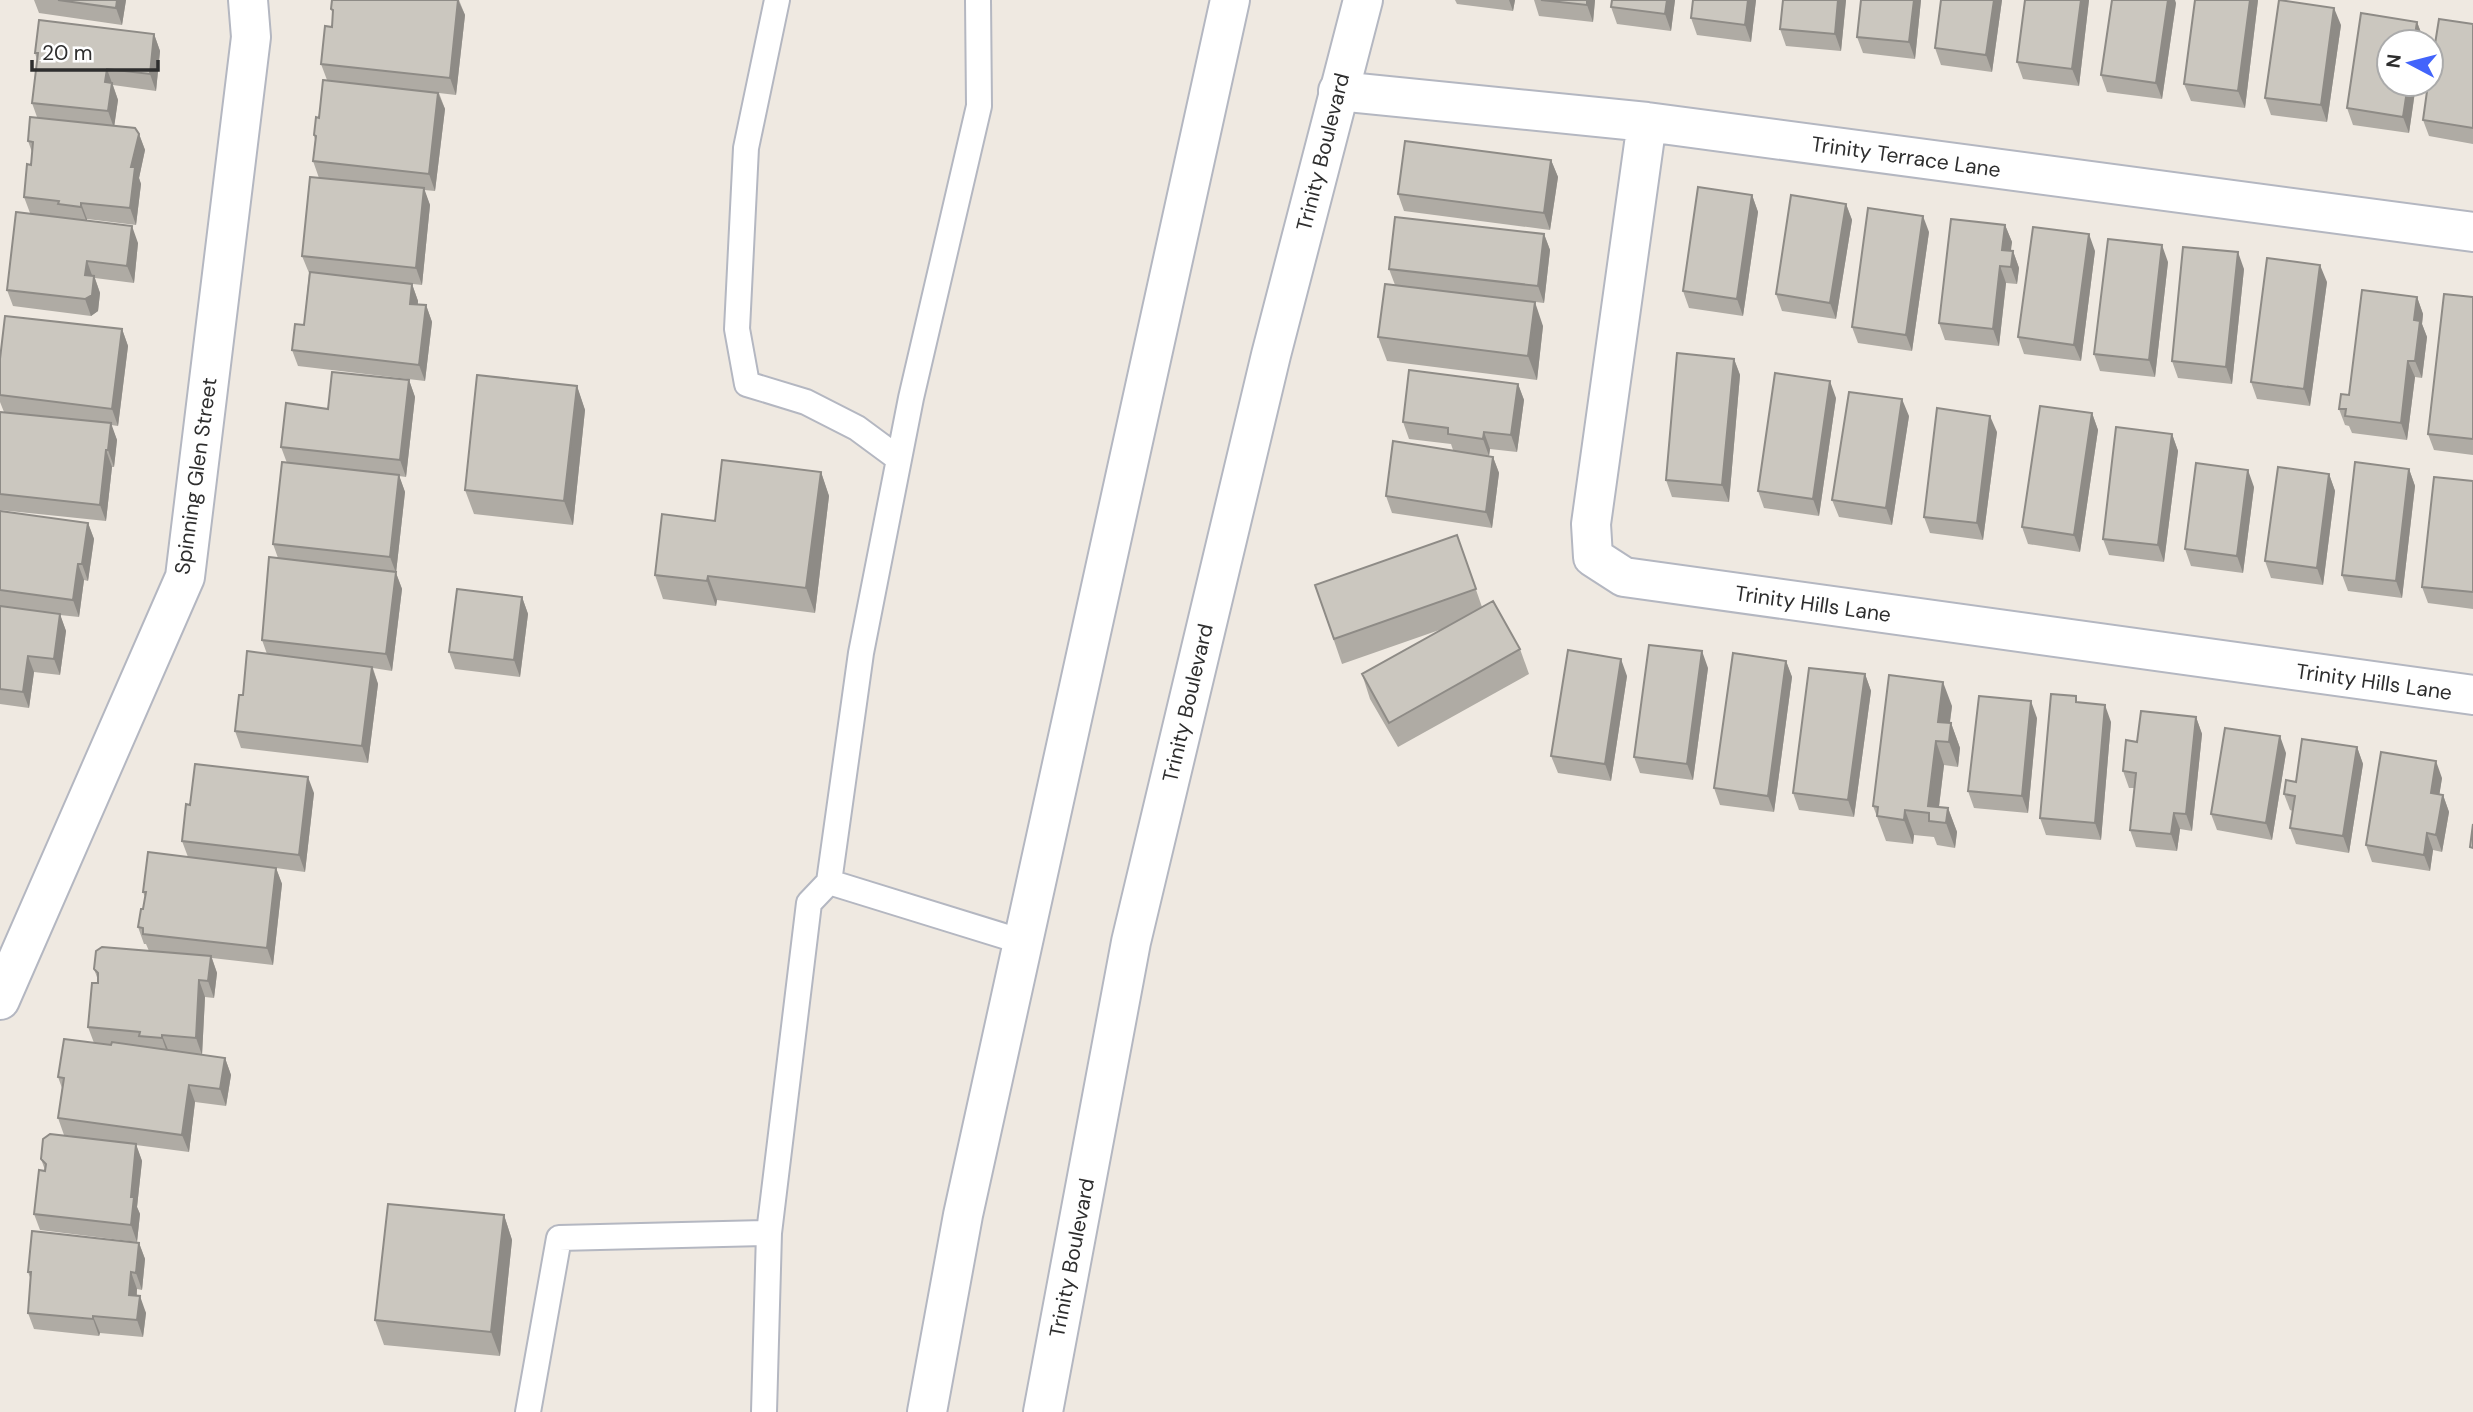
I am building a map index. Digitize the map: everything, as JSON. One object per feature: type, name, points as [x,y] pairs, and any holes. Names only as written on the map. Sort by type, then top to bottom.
[{"type":"street","name":"Spinning Glen Street","points":[[0,1000],[185,577],[251,37],[248,0]]},
{"type":"street","points":[[927,1412],[963,1215],[1230,0]]},
{"type":"street","name":"Trinity Boulevard","points":[[1043,1412],[1131,942],[1271,355],[1363,0]]},
{"type":"street","name":"Trinity Terrace Lane","points":[[1338,91],[1647,122],[2473,233]]},
{"type":"street","name":"Trinity Hills Lane","points":[[1647,122],[1591,524],[1592,557],[1625,577],[2473,695]]},
{"type":"lane","points":[[777,0],[746,148],[737,329],[747,384],[806,402],[857,428],[899,459]]},
{"type":"lane","points":[[764,1412],[769,1233],[809,903],[829,881],[861,653],[899,459],[979,106],[978,0]]},
{"type":"lane","points":[[829,881],[1023,942]]},
{"type":"lane","points":[[528,1412],[559,1238],[769,1233]]},
{"type":"building","points":[[58,0],[117,0],[116,8]]},
{"type":"building","points":[[332,0],[458,0],[450,78],[321,64],[325,26],[332,27]]},
{"type":"building","points":[[1541,0],[1587,0],[1587,5]]},
{"type":"building","points":[[1612,0],[1667,0],[1665,14],[1611,7]]},
{"type":"building","points":[[1693,0],[1748,0],[1745,25],[1691,18]]},
{"type":"building","points":[[1783,0],[1838,0],[1835,34],[1780,29]]},
{"type":"building","points":[[1861,0],[1914,0],[1909,42],[1857,37]]},
{"type":"building","points":[[1941,0],[1994,0],[1986,55],[1935,48]]},
{"type":"building","points":[[2025,0],[2081,0],[2072,69],[2017,62]]},
{"type":"building","points":[[2112,0],[2168,0],[2156,83],[2101,75]]},
{"type":"building","points":[[2195,0],[2250,0],[2238,91],[2184,84]]},
{"type":"building","points":[[2279,0],[2334,8],[2321,105],[2265,98]]},
{"type":"building","points":[[2361,13],[2417,22],[2416,28],[2375,28],[2375,98],[2406,98],[2403,117],[2347,108]]},
{"type":"building","points":[[2439,19],[2473,24],[2473,128],[2423,120],[2426,98],[2445,98],[2445,28],[2438,28]]},
{"type":"building","points":[[39,20],[154,34],[150,74],[107,69],[105,82],[112,83],[108,111],[32,103]]},
{"type":"building","points":[[323,80],[438,93],[429,174],[313,161],[316,117],[319,118]]},
{"type":"building","points":[[30,117],[135,128],[139,134],[131,167],[135,167],[130,208],[81,203],[81,207],[58,204],[59,201],[24,197],[27,164],[31,165],[33,142],[28,141]]},
{"type":"building","points":[[1405,141],[1551,160],[1544,213],[1398,194]]},
{"type":"building","points":[[310,177],[424,188],[416,268],[302,256]]},
{"type":"building","points":[[1698,187],[1752,195],[1737,299],[1683,291]]},
{"type":"building","points":[[1791,195],[1846,204],[1830,303],[1776,294]]},
{"type":"building","points":[[1868,208],[1923,216],[1906,335],[1852,327]]},
{"type":"building","points":[[16,212],[132,226],[127,266],[87,261],[85,275],[94,276],[92,295],[85,299],[7,290]]},
{"type":"building","points":[[1395,217],[1544,234],[1538,286],[1389,269]]},
{"type":"building","points":[[1951,219],[2005,225],[2002,250],[2013,251],[2011,267],[2000,266],[1993,329],[1939,323]]},
{"type":"building","points":[[2033,227],[2089,234],[2074,345],[2018,337]]},
{"type":"building","points":[[2108,239],[2162,245],[2149,360],[2094,354]]},
{"type":"building","points":[[2183,247],[2238,252],[2226,367],[2172,361]]},
{"type":"building","points":[[2267,258],[2320,265],[2304,389],[2251,382]]},
{"type":"building","points":[[310,272],[412,284],[410,304],[426,305],[419,365],[292,350],[295,324],[304,325]]},
{"type":"building","points":[[1385,284],[1535,302],[1528,356],[1378,337]]},
{"type":"building","points":[[2362,290],[2417,297],[2414,320],[2420,321],[2415,361],[2408,361],[2401,423],[2345,416],[2346,409],[2339,409],[2341,394],[2349,395]]},
{"type":"building","points":[[2444,294],[2473,297],[2473,439],[2428,434]]},
{"type":"building","points":[[5,316],[122,329],[112,409],[0,395],[0,359]]},
{"type":"building","points":[[1677,353],[1734,359],[1722,485],[1666,480]]},
{"type":"building","points":[[1409,370],[1518,384],[1511,435],[1484,432],[1483,439],[1448,434],[1448,428],[1403,422]]},
{"type":"building","points":[[332,372],[409,380],[400,460],[281,447],[286,403],[328,409]]},
{"type":"building","points":[[1775,373],[1830,381],[1813,499],[1758,491]]},
{"type":"building","points":[[477,375],[577,386],[564,501],[465,490]]},
{"type":"building","points":[[1849,392],[1902,399],[1886,508],[1832,500]]},
{"type":"building","points":[[2040,406],[2092,413],[2074,535],[2022,527]]},
{"type":"building","points":[[1937,408],[1990,416],[1977,523],[1924,517]]},
{"type":"building","points":[[0,412],[111,423],[100,505],[0,494]]},
{"type":"building","points":[[2116,427],[2172,434],[2158,545],[2103,539]]},
{"type":"building","points":[[1393,441],[1493,457],[1486,512],[1386,496]]},
{"type":"building","points":[[722,460],[821,472],[806,588],[708,576],[707,581],[655,575],[662,514],[715,521]]},
{"type":"building","points":[[282,462],[399,475],[390,557],[273,544]]},
{"type":"building","points":[[2355,462],[2409,469],[2396,581],[2342,575]]},
{"type":"building","points":[[2196,463],[2248,470],[2237,556],[2185,549]]},
{"type":"building","points":[[2278,467],[2329,474],[2317,568],[2265,561]]},
{"type":"building","points":[[2434,477],[2473,481],[2473,592],[2422,587]]},
{"type":"building","points":[[0,511],[88,523],[73,600],[0,590]]},
{"type":"building","points":[[1457,535],[1476,589],[1334,639],[1315,585]]},
{"type":"building","points":[[269,557],[396,572],[386,654],[262,640]]},
{"type":"building","points":[[457,589],[522,597],[514,660],[449,652]]},
{"type":"building","points":[[1493,601],[1520,649],[1389,723],[1362,674]]},
{"type":"building","points":[[0,606],[60,614],[54,659],[28,656],[23,692],[0,689]]},
{"type":"building","points":[[1649,645],[1702,651],[1687,764],[1634,757]]},
{"type":"building","points":[[1568,650],[1621,659],[1605,764],[1551,756]]},
{"type":"building","points":[[247,651],[372,667],[362,746],[235,731],[239,695],[243,695]]},
{"type":"building","points":[[1733,653],[1786,661],[1768,796],[1714,788]]},
{"type":"building","points":[[1809,668],[1865,674],[1848,800],[1793,793]]},
{"type":"building","points":[[1889,675],[1943,682],[1938,722],[1951,723],[1949,742],[1936,741],[1928,806],[1948,808],[1946,823],[1929,821],[1929,813],[1905,810],[1904,820],[1877,816],[1878,807],[1873,806]]},
{"type":"building","points":[[2051,694],[2076,696],[2076,702],[2105,705],[2095,823],[2040,818]]},
{"type":"building","points":[[1979,696],[2031,701],[2022,796],[1968,791]]},
{"type":"building","points":[[2141,711],[2196,717],[2186,814],[2174,813],[2171,834],[2130,830],[2136,773],[2123,771],[2126,740],[2137,742]]},
{"type":"building","points":[[2225,728],[2280,736],[2266,823],[2211,814]]},
{"type":"building","points":[[2302,739],[2357,747],[2343,836],[2290,828],[2295,796],[2284,794],[2286,780],[2296,782]]},
{"type":"building","points":[[2381,752],[2436,761],[2431,793],[2443,795],[2436,835],[2427,833],[2424,855],[2366,845]]},
{"type":"building","points":[[195,764],[308,777],[299,855],[182,841],[186,804],[190,805]]},
{"type":"building","points":[[2473,824],[2473,848],[2470,847]]},
{"type":"building","points":[[148,852],[276,868],[267,948],[143,934],[143,928],[138,927],[146,892],[143,892]]},
{"type":"building","points":[[102,947],[211,956],[208,981],[199,980],[196,1038],[139,1036],[140,1032],[88,1027],[92,983],[98,983],[98,973],[94,969],[96,951]]},
{"type":"building","points":[[64,1039],[111,1045],[112,1042],[225,1058],[220,1089],[189,1085],[182,1135],[58,1118],[64,1078],[58,1077]]},
{"type":"building","points":[[50,1134],[136,1144],[131,1225],[34,1214],[39,1170],[45,1171],[46,1164],[41,1159],[43,1139]]},
{"type":"building","points":[[388,1204],[504,1215],[491,1332],[375,1320]]},
{"type":"building","points":[[32,1231],[139,1243],[136,1273],[131,1272],[129,1295],[140,1296],[137,1320],[28,1313]]}]
